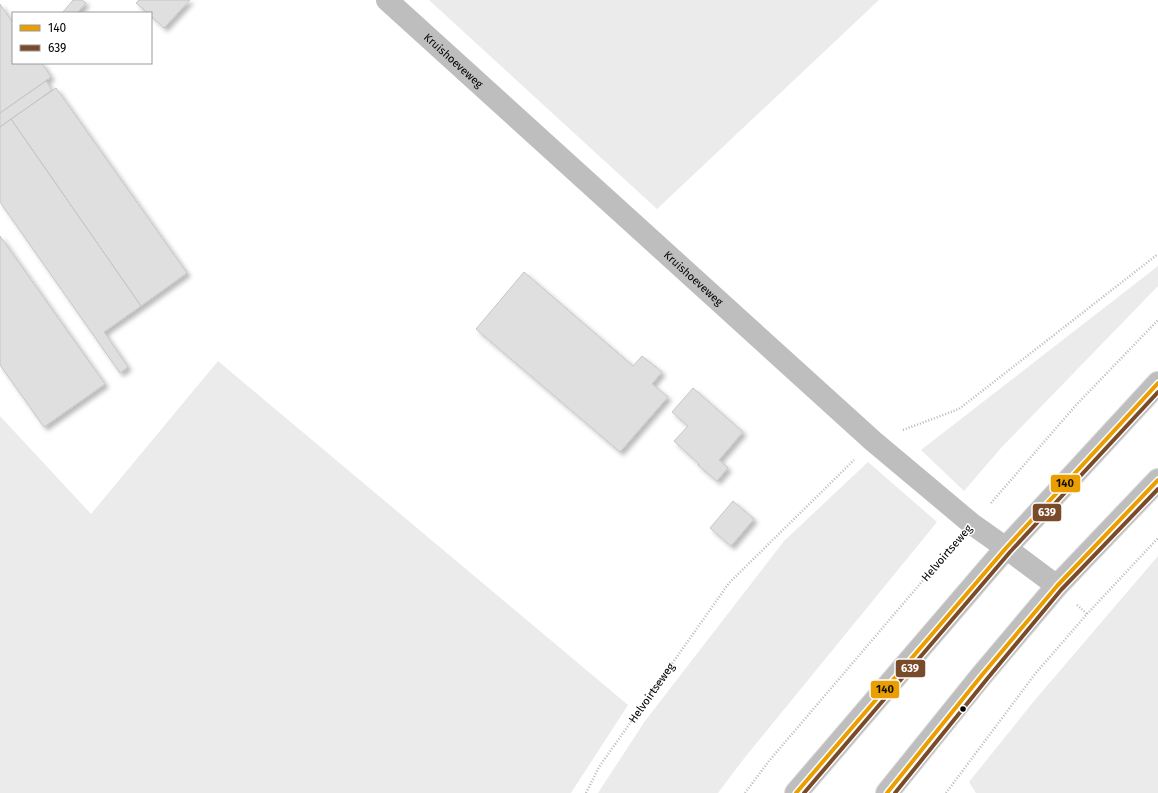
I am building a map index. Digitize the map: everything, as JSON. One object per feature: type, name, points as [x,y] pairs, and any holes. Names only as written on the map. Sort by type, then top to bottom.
[{"type":"main road","name":"Kruishoeveweg","points":[[387,0],[873,441],[972,524],[1057,586]]},
{"type":"main road","points":[[796,793],[1006,548],[1158,383]]},
{"type":"main road","points":[[887,793],[982,675],[1057,586],[1158,480]]},
{"type":"path","points":[[873,441],[958,409],[1158,254]]},
{"type":"path","name":"Helvoirtseweg","points":[[745,793],[769,761],[972,524],[1078,404],[1158,320]]},
{"type":"path","name":"Helvoirtseweg","points":[[586,793],[599,767],[730,583],[873,441]]},
{"type":"path","points":[[946,793],[1034,674],[1087,614],[1158,538]]},
{"type":"shaded area","points":[[429,0],[879,0],[657,209]]},
{"type":"shaded area","points":[[1158,266],[1158,286],[1001,448],[964,491],[921,450]]},
{"type":"shaded area","points":[[218,361],[628,705],[571,793],[0,793],[0,416],[91,514]]},
{"type":"shaded area","points":[[868,462],[937,522],[742,761],[718,793],[598,793],[645,721],[784,541]]},
{"type":"shaded area","points":[[1158,556],[1158,793],[976,793],[969,782],[1034,701]]},
{"type":"building","points":[[73,0],[82,0],[86,3],[78,12],[63,12]]},
{"type":"building","points":[[139,0],[190,0],[164,28],[152,17],[152,12],[147,12],[136,3]]},
{"type":"building","points":[[0,4],[12,22],[12,64],[43,64],[51,77],[0,113]]},
{"type":"building","points":[[46,81],[52,90],[0,127],[0,113]]},
{"type":"building","points":[[56,88],[187,273],[141,306],[11,119]]},
{"type":"building","points":[[11,119],[141,306],[104,332],[128,367],[120,373],[0,202],[0,127]]},
{"type":"building","points":[[0,236],[105,384],[44,427],[0,365]]},
{"type":"building","points":[[524,272],[633,366],[642,356],[662,372],[652,384],[668,397],[620,452],[476,329]]},
{"type":"building","points":[[693,388],[743,432],[719,460],[728,468],[717,481],[698,465],[699,464],[674,441],[688,426],[672,412]]},
{"type":"building","points":[[733,501],[754,519],[731,546],[710,528]]},
{"type":"transit line","name":"140","points":[[796,793],[1006,548],[1158,383]]},
{"type":"transit line","name":"639","points":[[804,793],[1010,552],[1158,392]]},
{"type":"transit line","name":"140","points":[[887,793],[982,675],[1057,586],[1158,480]]},
{"type":"transit line","name":"639","points":[[895,793],[1061,590],[1158,489]]}]
